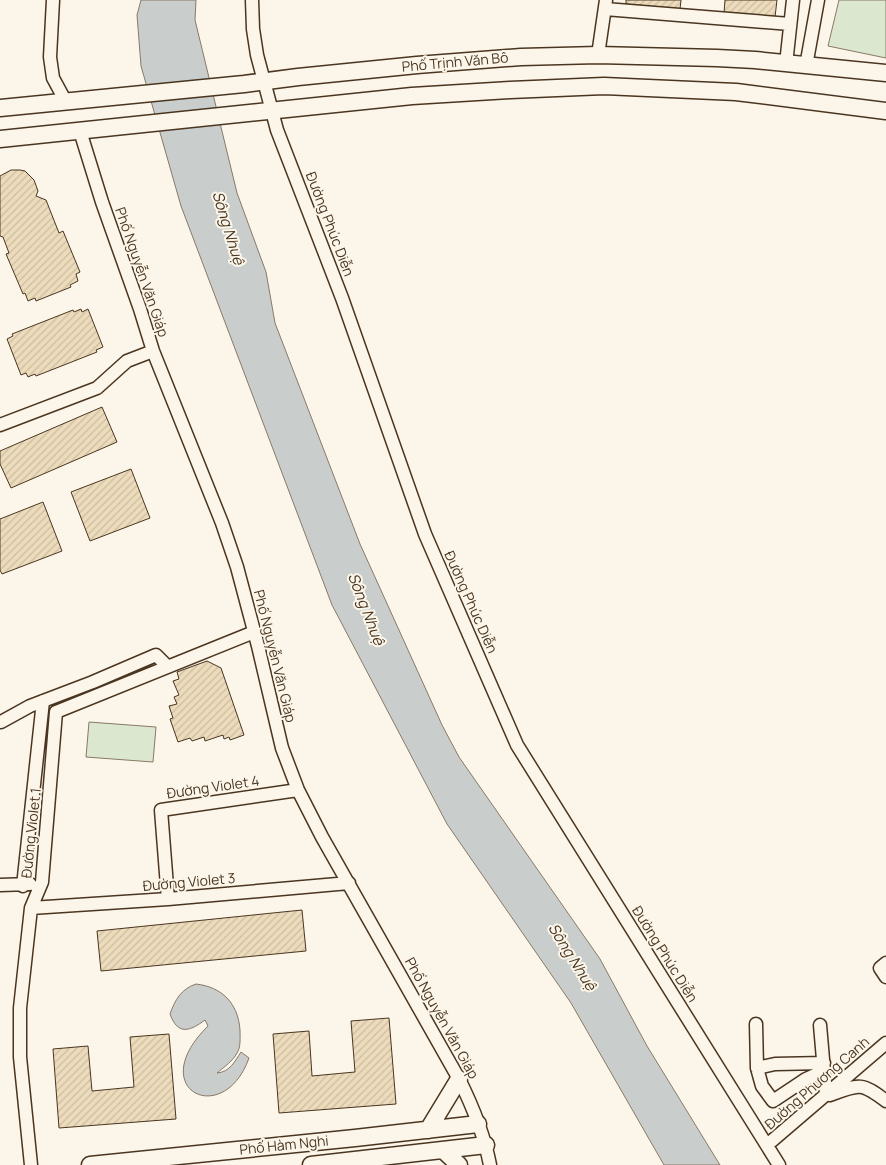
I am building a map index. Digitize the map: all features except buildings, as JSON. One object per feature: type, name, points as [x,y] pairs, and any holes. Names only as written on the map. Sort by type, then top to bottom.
[{"type":"main road","name":"Phố Trịnh Văn Bô","points":[[0,108],[417,65],[521,57],[598,55],[736,59],[886,73]]},
{"type":"main road","name":"Phố Trịnh Văn Bô","points":[[845,70],[886,82]]},
{"type":"main road","points":[[0,139],[412,96],[604,86],[736,92],[886,111]]},
{"type":"main road","points":[[815,101],[886,122]]},
{"type":"main road","points":[[428,1130],[459,1078]]},
{"type":"main road","name":"Phố Hàm Nghi","points":[[90,1165],[478,1124]]},
{"type":"main road","name":"Phố Hàm Nghi","points":[[311,1165],[486,1145]]},
{"type":"main road","points":[[443,1150],[459,1165]]},
{"type":"street","points":[[53,0],[50,57],[53,78],[66,102]]},
{"type":"street","name":"Đường Phúc Diễn","points":[[252,0],[253,29],[271,112],[342,298],[425,534],[517,745],[779,1165]]},
{"type":"street","points":[[786,64],[793,0]]},
{"type":"street","points":[[806,66],[818,0]]},
{"type":"street","points":[[598,55],[605,4],[790,24]]},
{"type":"street","name":"Phố Nguyễn Văn Giáp","points":[[80,131],[153,351],[222,523],[237,567],[282,748],[298,790],[459,1078],[472,1104],[486,1145],[490,1165]]},
{"type":"street","points":[[0,425],[97,388],[127,361],[153,351]]},
{"type":"street","points":[[1,722],[30,706],[156,655],[167,666],[254,632]]},
{"type":"street","name":"Đường Violet 1","points":[[31,1165],[20,1057],[20,1008],[31,908],[42,882],[56,712],[167,666]]},
{"type":"street","points":[[23,886],[43,701]]},
{"type":"street","name":"Đường Violet 4","points":[[168,899],[161,810],[298,790]]},
{"type":"street","points":[[0,885],[23,886],[42,882]]},
{"type":"street","name":"Đường Violet 3","points":[[31,908],[168,899],[349,883]]},
{"type":"street","points":[[886,963],[880,968],[886,977]]},
{"type":"street","points":[[756,1024],[757,1068],[762,1086],[772,1101],[824,1067]]},
{"type":"street","points":[[820,1025],[825,1096],[854,1086],[862,1086],[870,1089],[886,1101]]},
{"type":"street","name":"Đường Phương Canh","points":[[768,1145],[886,1043]]},
{"type":"street","points":[[757,1068],[775,1064],[824,1067]]},
{"type":"green space","points":[[839,0],[886,0],[886,58],[828,46]]},
{"type":"green space","points":[[89,722],[156,727],[153,762],[86,757]]},
{"type":"water","name":"Sông Nhuệ","points":[[141,0],[196,0],[195,20],[237,193],[266,272],[275,323],[360,544],[442,725],[459,757],[600,959],[647,1046],[720,1165],[664,1165],[571,1003],[447,824],[332,605],[181,206],[141,66],[137,15]]},
{"type":"water","points":[[196,984],[214,989],[227,998],[232,1004],[239,1020],[240,1045],[238,1051],[231,1061],[217,1073],[229,1068],[241,1052],[249,1058],[237,1080],[223,1092],[208,1096],[195,1093],[186,1083],[183,1068],[190,1049],[208,1026],[205,1020],[189,1029],[181,1028],[173,1021],[170,1014],[179,996],[186,989]]}]
